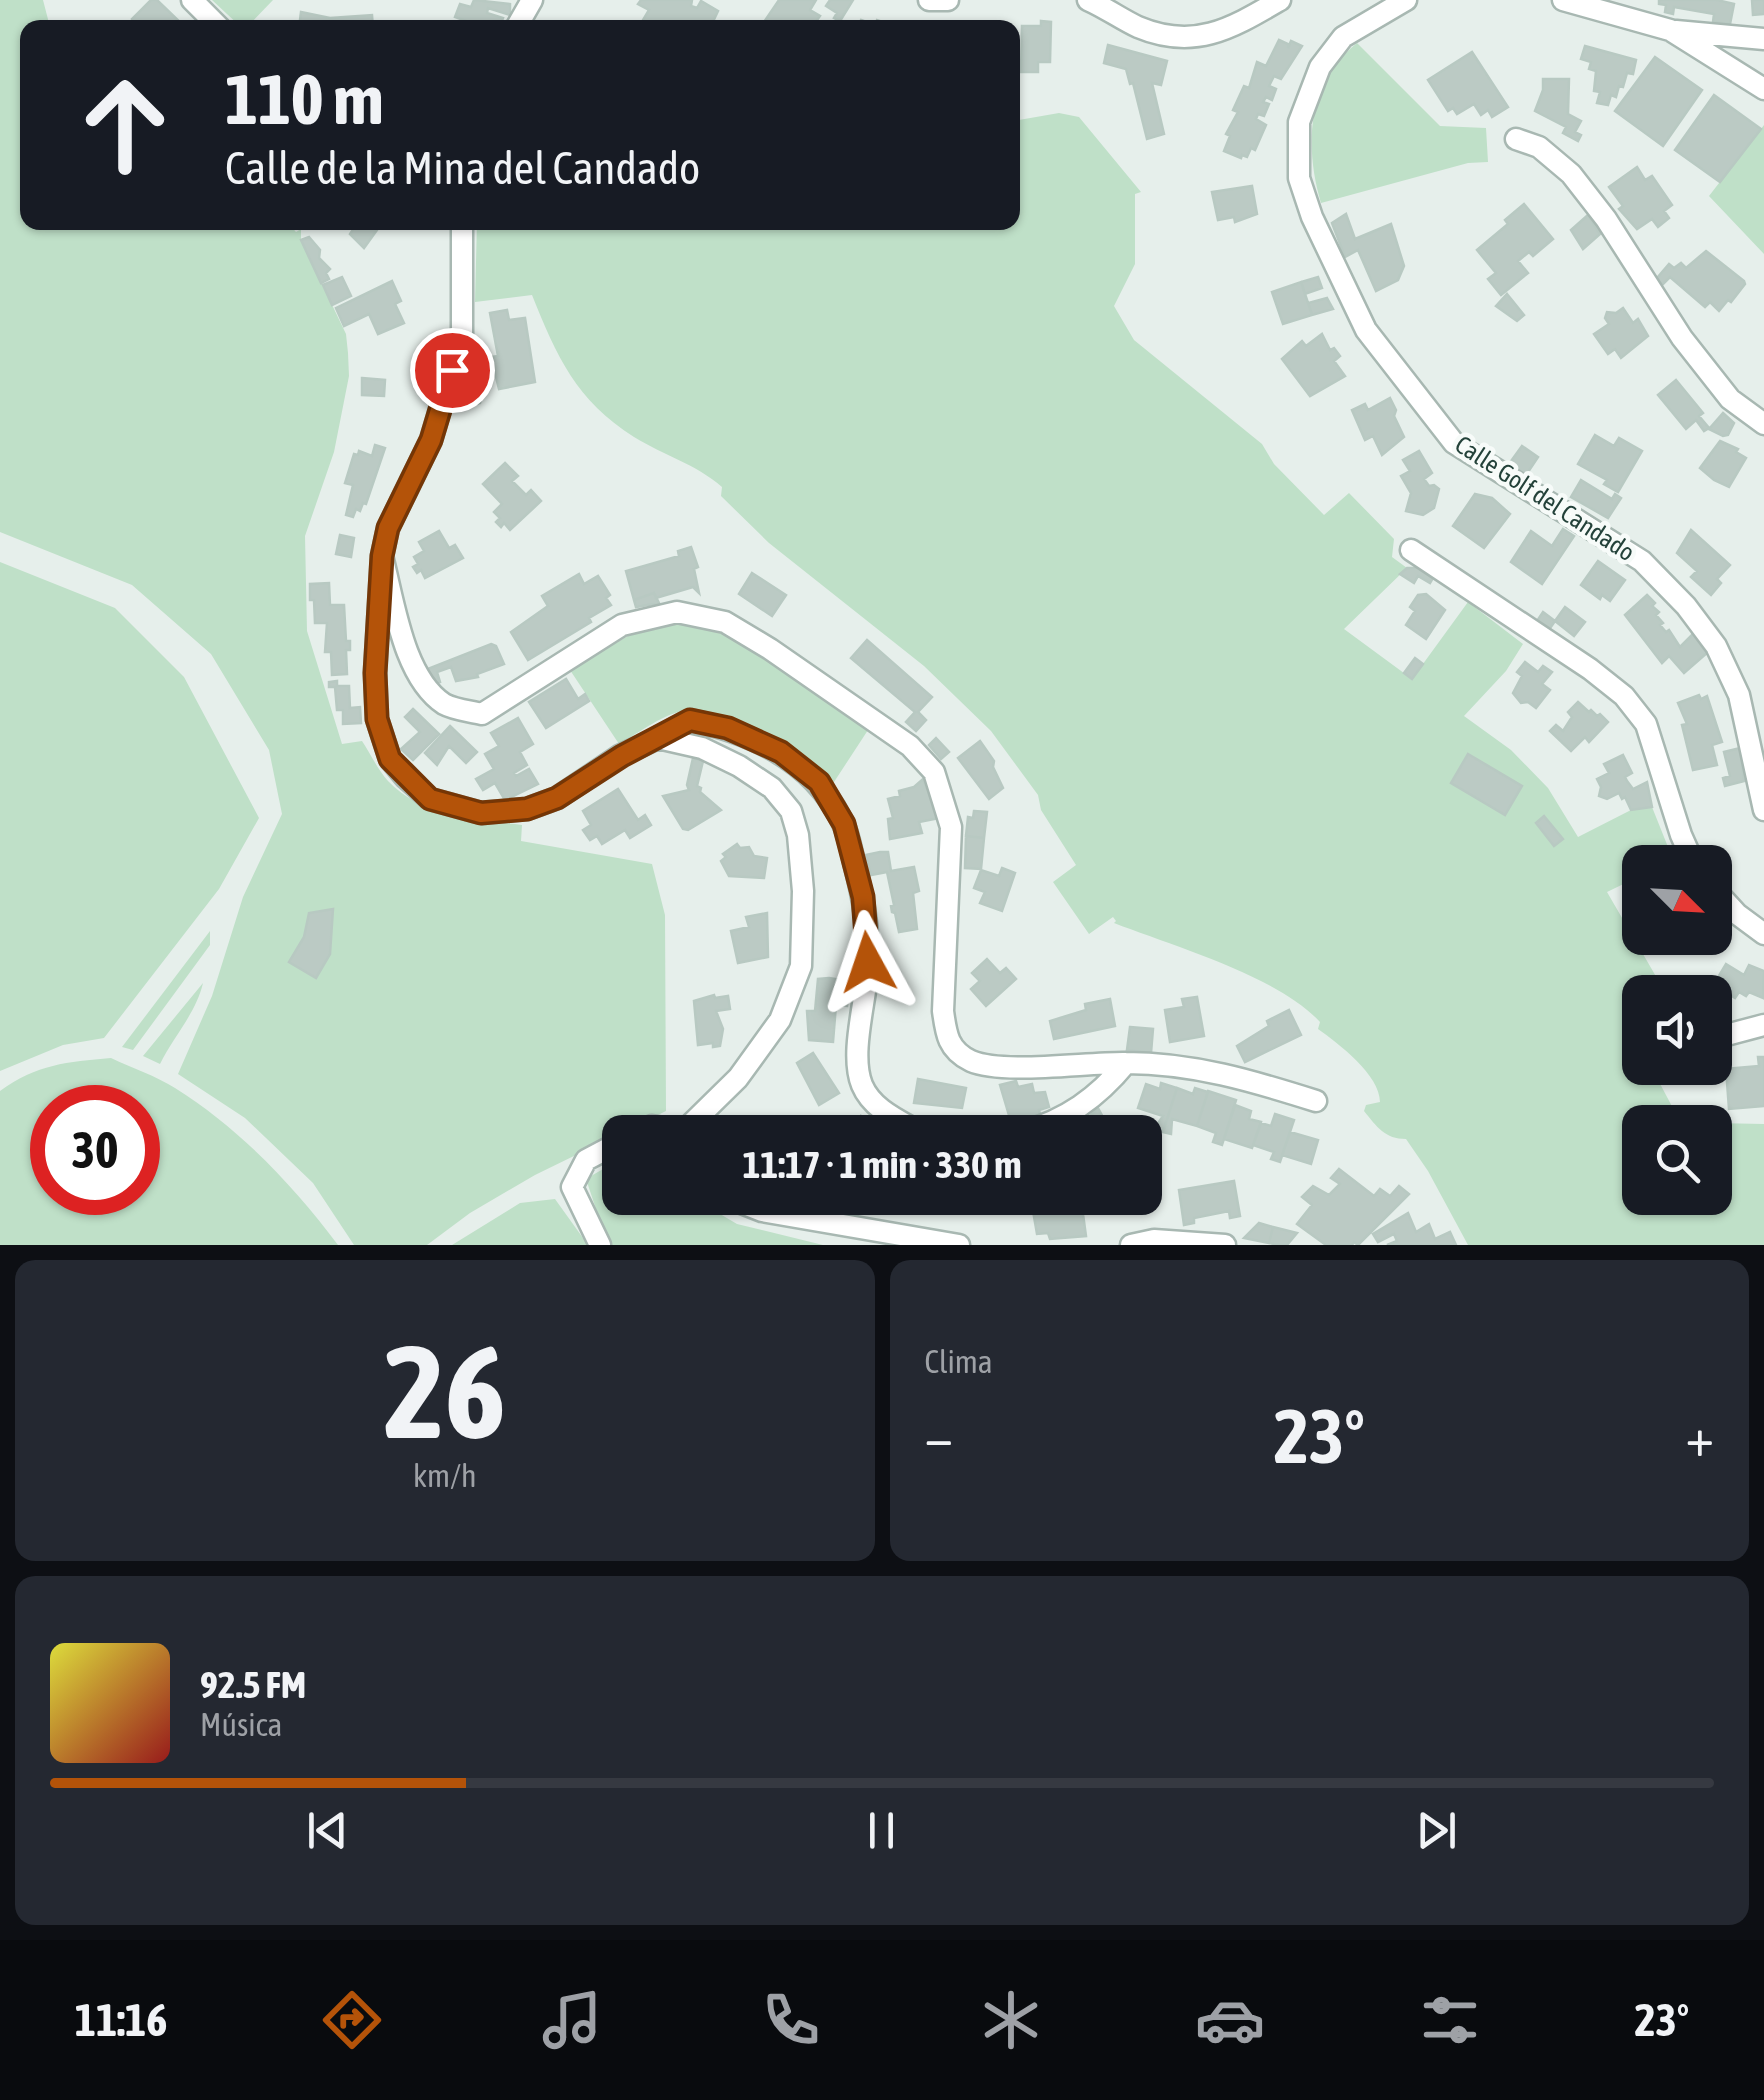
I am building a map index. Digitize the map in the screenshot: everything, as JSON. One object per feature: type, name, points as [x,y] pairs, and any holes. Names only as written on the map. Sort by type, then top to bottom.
[{"type":"street","points":[[192,0],[212,20]]},
{"type":"street","points":[[929,0],[948,0]]},
{"type":"street","points":[[1088,0],[1139,27],[1174,36],[1215,35],[1280,0]]},
{"type":"street","name":"Calle Golf del Candado","points":[[1406,0],[1342,37],[1320,66],[1299,122],[1299,178],[1312,217],[1366,330],[1454,443],[1642,562],[1686,606],[1716,646],[1739,696],[1764,810]]},
{"type":"street","points":[[1563,0],[1670,30],[1764,39]]},
{"type":"street","points":[[1670,30],[1764,89]]},
{"type":"street","points":[[1516,139],[1539,147],[1571,174],[1606,219],[1682,338],[1730,400],[1764,424]]},
{"type":"street","points":[[462,230],[462,335],[431,440],[388,528],[382,556],[375,673],[377,719],[390,759],[430,799],[481,813],[527,809],[557,798],[622,756],[690,720],[728,728],[781,752],[819,782],[844,824],[863,897],[868,962],[858,1052],[861,1084],[877,1108],[889,1115]]},
{"type":"street","points":[[1412,550],[1624,696],[1646,724],[1684,845]]},
{"type":"street","points":[[382,556],[414,672],[448,706],[482,714],[622,626],[677,612],[724,622],[770,649],[910,746],[934,772],[952,827],[943,1011],[946,1040],[959,1054],[976,1063],[1022,1066],[1194,1066],[1316,1100]]},
{"type":"street","points":[[658,738],[702,748],[772,788],[791,811],[798,835],[803,891],[801,966],[780,1020],[738,1078],[700,1115]]},
{"type":"street","points":[[1732,909],[1764,934]]},
{"type":"street","points":[[1732,1033],[1764,1025]]},
{"type":"street","points":[[1066,1115],[1102,1092],[1126,1063]]},
{"type":"street","points":[[600,1245],[572,1186],[586,1160],[602,1152]]},
{"type":"street","points":[[785,1215],[959,1245]]},
{"type":"street","points":[[1131,1245],[1154,1240],[1226,1245]]},
{"type":"green space","points":[[0,0],[43,0],[48,20],[20,20],[20,230],[301,230],[301,240],[346,334],[348,353],[349,376],[334,452],[305,536],[307,631],[342,744],[362,741],[388,781],[433,809],[522,825],[521,841],[652,864],[665,915],[666,1111],[658,1115],[602,1115],[602,1142],[470,1213],[427,1245],[354,1245],[313,1183],[245,1118],[178,1074],[212,996],[243,897],[282,814],[269,750],[211,654],[132,585],[0,532]]},
{"type":"green space","points":[[212,0],[273,0],[254,20],[233,20]]},
{"type":"green space","points":[[1357,43],[1440,126],[1486,128],[1488,162],[1468,163],[1321,203],[1312,159],[1314,116],[1328,77]]},
{"type":"green space","points":[[1059,113],[1079,117],[1141,192],[1135,194],[1135,264],[1114,306],[1134,340],[1262,444],[1274,464],[1324,515],[1349,493],[1394,539],[1392,557],[1407,568],[1344,629],[1412,679],[1468,602],[1523,644],[1506,671],[1464,716],[1511,750],[1548,788],[1578,837],[1631,810],[1652,807],[1667,845],[1622,845],[1622,885],[1607,892],[1622,918],[1622,955],[1644,955],[1655,975],[1622,975],[1622,1085],[1661,1085],[1671,1105],[1622,1105],[1622,1215],[1732,1215],[1732,1123],[1764,1124],[1764,1245],[1468,1245],[1406,1139],[1387,1134],[1364,1111],[1366,1105],[1380,1102],[1373,1081],[1357,1061],[1318,1029],[1320,1022],[1278,990],[1194,952],[1114,923],[1113,917],[1089,934],[1053,882],[1076,865],[1041,810],[1038,795],[991,731],[924,666],[769,543],[721,496],[722,487],[634,437],[597,408],[560,357],[532,295],[475,302],[477,230],[1020,230],[1020,120]]},
{"type":"green space","points":[[1764,125],[1764,254],[1709,196]]},
{"type":"green space","points":[[0,562],[115,608],[184,677],[259,818],[219,889],[104,1038],[63,1045],[0,1071]]},
{"type":"green space","points":[[694,625],[729,635],[870,727],[834,782],[831,785],[804,760],[766,735],[705,711],[671,715],[619,744],[570,670],[640,629]]},
{"type":"green space","points":[[210,931],[210,945],[133,1050],[122,1047]]},
{"type":"green space","points":[[203,983],[190,1014],[160,1064],[143,1056]]},
{"type":"green space","points":[[111,1058],[160,1080],[199,1104],[243,1139],[284,1180],[338,1245],[0,1245],[0,1091],[40,1070]]},
{"type":"green space","points":[[602,1170],[602,1215],[722,1215],[737,1224],[823,1245],[608,1245],[586,1179]]},
{"type":"green space","points":[[555,1199],[588,1245],[452,1245],[520,1203]]},
{"type":"building","points":[[151,0],[157,0],[178,20],[133,20]]},
{"type":"building","points":[[474,0],[510,4],[510,15],[488,8],[487,13],[502,20],[455,17],[460,4],[471,7]]},
{"type":"building","points":[[641,0],[692,0],[691,6],[697,8],[701,1],[718,11],[714,20],[643,20],[649,10],[638,4]]},
{"type":"building","points":[[779,0],[816,0],[810,10],[820,16],[817,20],[765,20]]},
{"type":"building","points":[[830,0],[853,0],[841,20],[834,18],[837,13],[826,6]]},
{"type":"building","points":[[1659,0],[1717,0],[1734,4],[1730,24],[1713,22],[1714,14],[1674,7],[1673,14],[1665,12],[1666,5],[1659,4]]},
{"type":"building","points":[[1752,0],[1764,0],[1764,14],[1753,15]]},
{"type":"building","points":[[301,12],[330,18],[372,15],[372,20],[300,20]]},
{"type":"building","points":[[1041,21],[1051,22],[1050,62],[1038,62],[1038,72],[1021,72],[1022,26],[1041,26]]},
{"type":"building","points":[[1279,40],[1288,48],[1291,41],[1302,46],[1281,79],[1274,76],[1269,86],[1276,89],[1272,100],[1266,97],[1263,102],[1269,104],[1264,116],[1258,114],[1256,119],[1266,125],[1255,150],[1251,148],[1247,157],[1241,158],[1224,151],[1230,136],[1226,134],[1238,112],[1233,110],[1244,86],[1249,88],[1257,62],[1266,66]]},
{"type":"building","points":[[1108,45],[1167,61],[1161,85],[1152,83],[1164,134],[1147,139],[1126,69],[1104,63]]},
{"type":"building","points":[[1585,46],[1636,60],[1633,74],[1627,73],[1623,87],[1619,86],[1616,97],[1611,95],[1608,105],[1597,103],[1600,92],[1594,91],[1596,71],[1589,69],[1591,62],[1581,59]]},
{"type":"building","points":[[1472,52],[1508,107],[1492,117],[1488,110],[1481,115],[1474,104],[1457,114],[1453,108],[1448,111],[1428,80]]},
{"type":"building","points":[[1655,57],[1702,90],[1663,146],[1615,111]]},
{"type":"building","points":[[1543,79],[1569,79],[1568,114],[1581,121],[1575,132],[1581,135],[1578,141],[1563,133],[1566,127],[1535,111]]},
{"type":"building","points":[[1714,95],[1761,129],[1720,182],[1675,150]]},
{"type":"building","points":[[1637,167],[1645,180],[1652,176],[1672,205],[1664,211],[1669,218],[1658,227],[1652,219],[1637,229],[1619,209],[1623,206],[1609,187]]},
{"type":"building","points":[[1252,186],[1257,214],[1235,222],[1234,217],[1218,220],[1212,192]]},
{"type":"building","points":[[1524,204],[1553,239],[1533,256],[1529,252],[1518,261],[1528,273],[1501,295],[1488,279],[1496,273],[1477,250],[1508,224],[1505,220]]},
{"type":"building","points":[[1346,214],[1355,239],[1391,224],[1404,266],[1398,280],[1376,291],[1358,250],[1345,257],[1332,223]]},
{"type":"building","points":[[1588,215],[1600,234],[1583,249],[1571,230]]},
{"type":"building","points":[[353,230],[377,230],[364,248],[350,234]]},
{"type":"building","points":[[309,237],[320,250],[319,258],[330,269],[326,273],[329,279],[321,283],[301,240]]},
{"type":"building","points":[[1706,251],[1745,284],[1719,311],[1710,302],[1705,307],[1670,277],[1662,285],[1657,278],[1669,264],[1674,268],[1681,263],[1686,268]]},
{"type":"building","points":[[342,277],[351,296],[332,305],[323,285]]},
{"type":"building","points":[[1318,277],[1322,288],[1305,294],[1301,282]]},
{"type":"building","points":[[392,281],[401,301],[395,304],[404,323],[378,334],[369,314],[344,326],[336,308]]},
{"type":"building","points":[[1301,282],[1312,315],[1283,324],[1272,292]]},
{"type":"building","points":[[1507,294],[1524,315],[1517,321],[1496,306]]},
{"type":"building","points":[[1327,298],[1333,309],[1312,315],[1308,303]]},
{"type":"building","points":[[1623,308],[1633,323],[1638,319],[1648,336],[1621,358],[1615,349],[1608,354],[1594,334],[1609,324],[1607,312],[1616,313]]},
{"type":"building","points":[[507,310],[509,320],[525,318],[535,382],[499,389],[491,357],[498,356],[490,313]]},
{"type":"building","points":[[1322,334],[1330,350],[1334,348],[1340,356],[1334,361],[1345,376],[1310,396],[1282,359],[1302,341],[1306,346]]},
{"type":"building","points":[[362,378],[385,380],[384,396],[362,395]]},
{"type":"building","points":[[1676,380],[1703,413],[1699,416],[1709,428],[1704,431],[1696,420],[1686,429],[1658,395]]},
{"type":"building","points":[[467,386],[484,388],[480,403],[462,407]]},
{"type":"building","points":[[1390,398],[1404,437],[1382,455],[1373,436],[1365,440],[1352,410],[1365,404],[1368,410]]},
{"type":"building","points":[[1723,413],[1734,423],[1728,435],[1723,436],[1709,429]]},
{"type":"building","points":[[1595,435],[1614,446],[1619,438],[1642,451],[1618,492],[1604,484],[1607,480],[1578,464]]},
{"type":"building","points":[[1720,441],[1738,449],[1736,452],[1746,458],[1729,487],[1700,468]]},
{"type":"building","points":[[375,445],[385,448],[366,504],[360,511],[356,509],[353,517],[346,515],[353,485],[345,483],[354,454],[359,451],[372,456]]},
{"type":"building","points":[[1522,446],[1538,457],[1526,475],[1509,464]]},
{"type":"building","points":[[1419,451],[1432,473],[1424,479],[1429,486],[1439,489],[1434,508],[1423,515],[1406,511],[1411,493],[1401,476],[1410,471],[1403,460]]},
{"type":"building","points":[[505,463],[518,476],[512,481],[526,495],[531,490],[541,501],[510,530],[504,523],[501,527],[496,522],[500,518],[494,512],[502,504],[483,484]]},
{"type":"building","points":[[1581,480],[1612,499],[1615,494],[1621,498],[1608,518],[1571,497]]},
{"type":"building","points":[[1475,494],[1492,498],[1510,514],[1484,548],[1453,526]]},
{"type":"building","points":[[1563,529],[1574,536],[1542,584],[1511,562],[1531,531],[1552,546]]},
{"type":"building","points":[[1691,530],[1730,565],[1717,579],[1721,583],[1711,595],[1691,577],[1697,571],[1677,553]]},
{"type":"building","points":[[439,531],[449,548],[455,545],[463,558],[425,578],[421,570],[417,573],[413,567],[418,564],[414,557],[424,551],[419,542]]},
{"type":"building","points":[[340,535],[354,538],[351,557],[336,554]]},
{"type":"building","points":[[691,547],[698,567],[694,569],[699,593],[693,587],[634,600],[626,571],[679,556],[678,551]]},
{"type":"building","points":[[1598,561],[1625,580],[1610,601],[1602,595],[1600,599],[1581,585]]},
{"type":"building","points":[[1407,568],[1418,568],[1433,578],[1430,583],[1418,576],[1414,583],[1400,574]]},
{"type":"building","points":[[752,573],[786,595],[772,616],[739,594]]},
{"type":"building","points":[[579,574],[584,584],[598,576],[610,595],[606,598],[611,605],[589,618],[591,622],[528,660],[511,632],[548,606],[542,596]]},
{"type":"building","points":[[329,583],[330,605],[344,605],[346,641],[350,641],[350,650],[346,650],[347,674],[332,675],[331,652],[325,652],[327,623],[315,623],[314,600],[310,600],[310,584]]},
{"type":"building","points":[[654,593],[659,603],[636,607],[634,600]]},
{"type":"building","points":[[1426,594],[1445,610],[1426,639],[1406,625],[1415,611],[1410,607],[1418,595]]},
{"type":"building","points":[[1647,595],[1659,612],[1656,615],[1663,623],[1660,625],[1666,632],[1669,630],[1680,647],[1694,633],[1708,652],[1684,673],[1669,656],[1662,663],[1625,615]]},
{"type":"building","points":[[1565,607],[1585,622],[1574,636],[1555,621]]},
{"type":"building","points":[[1543,612],[1555,621],[1548,631],[1535,624]]},
{"type":"building","points":[[867,640],[932,697],[918,712],[926,720],[916,731],[906,722],[915,712],[851,658]]},
{"type":"building","points":[[491,644],[496,646],[504,664],[477,674],[478,677],[456,681],[451,667],[437,672],[440,682],[435,684],[425,670]]},
{"type":"building","points":[[1415,658],[1423,664],[1412,679],[1404,673]]},
{"type":"building","points":[[1525,662],[1538,672],[1543,666],[1552,672],[1542,684],[1550,690],[1536,708],[1528,702],[1521,703],[1513,693],[1522,676],[1517,672]]},
{"type":"building","points":[[566,679],[578,699],[585,694],[589,701],[546,728],[529,702]]},
{"type":"building","points":[[337,681],[337,686],[349,686],[350,708],[360,707],[361,723],[343,724],[335,687],[329,687],[329,682]]},
{"type":"building","points":[[1699,695],[1701,699],[1707,696],[1722,742],[1712,745],[1717,765],[1693,770],[1682,725],[1687,724],[1678,703]]},
{"type":"building","points":[[1578,702],[1608,722],[1589,742],[1585,737],[1571,751],[1550,731],[1556,725],[1563,731],[1572,717],[1568,712]]},
{"type":"building","points":[[413,709],[439,734],[413,760],[401,749],[420,732],[405,717]]},
{"type":"building","points":[[518,718],[533,744],[520,752],[527,765],[514,773],[516,776],[529,769],[538,784],[505,800],[495,783],[483,790],[476,779],[494,769],[485,754],[499,746],[491,733]]},
{"type":"building","points":[[450,726],[477,752],[466,763],[449,746],[437,765],[425,753]]},
{"type":"building","points":[[936,738],[949,752],[941,759],[929,745]]},
{"type":"building","points":[[980,741],[994,761],[1003,788],[989,799],[958,758]]},
{"type":"building","points":[[1740,748],[1744,781],[1725,786],[1723,778],[1730,776],[1724,752]]},
{"type":"building","points":[[1468,754],[1522,786],[1505,815],[1451,783]]},
{"type":"building","points":[[1623,755],[1632,773],[1625,777],[1627,781],[1633,789],[1647,782],[1652,807],[1631,810],[1619,793],[1607,799],[1599,796],[1601,787],[1597,779],[1609,773],[1604,764]]},
{"type":"building","points":[[693,758],[703,761],[697,786],[700,792],[721,810],[688,830],[683,829],[663,796],[689,790]]},
{"type":"building","points":[[923,779],[939,818],[919,822],[922,833],[890,839],[888,819],[893,818],[888,799],[900,796],[899,791],[914,787]]},
{"type":"building","points":[[618,789],[638,820],[645,815],[651,825],[630,838],[625,830],[602,844],[597,836],[590,840],[583,830],[591,825],[583,811]]},
{"type":"building","points":[[974,811],[987,812],[984,838],[966,836],[968,817],[973,818]]},
{"type":"building","points":[[1544,816],[1563,839],[1554,846],[1536,823]]},
{"type":"building","points":[[966,836],[984,838],[981,869],[965,868]]},
{"type":"building","points":[[737,844],[740,848],[749,847],[754,856],[767,858],[764,878],[729,876],[721,861],[726,857],[723,854]]},
{"type":"building","points":[[888,852],[891,871],[914,867],[919,891],[913,893],[917,929],[899,932],[887,872],[871,875],[866,855]]},
{"type":"building","points":[[1002,868],[1015,873],[1002,911],[980,903],[985,892],[974,888],[981,870],[999,876]]},
{"type":"building","points":[[333,909],[330,954],[316,978],[289,962],[304,937],[309,913]]},
{"type":"building","points":[[767,913],[768,957],[738,963],[731,931],[749,927],[746,917]]},
{"type":"building","points":[[987,959],[1000,973],[1006,968],[1016,979],[986,1006],[971,989],[980,981],[972,973]]},
{"type":"building","points":[[1726,964],[1744,975],[1749,965],[1764,971],[1763,998],[1739,992],[1735,998],[1732,975],[1719,975]]},
{"type":"building","points":[[818,979],[854,982],[853,998],[848,998],[847,1006],[836,1005],[833,1042],[809,1040],[807,1011],[815,1011]]},
{"type":"building","points":[[714,995],[728,996],[730,1009],[716,1011],[723,1029],[720,1046],[698,1045],[694,1001]]},
{"type":"building","points":[[1197,997],[1204,1036],[1170,1042],[1165,1010],[1184,1007],[1182,999]]},
{"type":"building","points":[[1110,999],[1115,1026],[1054,1039],[1050,1021],[1086,1010],[1085,1004]]},
{"type":"building","points":[[1289,1010],[1301,1035],[1245,1062],[1237,1046],[1269,1026],[1267,1021]]},
{"type":"building","points":[[1130,1027],[1153,1029],[1151,1053],[1127,1050]]},
{"type":"building","points":[[813,1053],[839,1093],[819,1105],[797,1063]]},
{"type":"building","points":[[1758,1057],[1764,1057],[1764,1106],[1732,1109],[1727,1085],[1732,1085],[1732,1068],[1759,1066]]},
{"type":"building","points":[[918,1079],[966,1088],[962,1108],[914,1103]]},
{"type":"building","points":[[1016,1081],[1018,1087],[1032,1084],[1034,1093],[1045,1092],[1049,1107],[1036,1115],[1009,1115],[1000,1085]]},
{"type":"building","points":[[1161,1083],[1177,1088],[1163,1132],[1162,1115],[1138,1108],[1146,1084],[1160,1089]]},
{"type":"building","points":[[1177,1088],[1193,1094],[1195,1088],[1208,1092],[1197,1126],[1172,1119],[1171,1134],[1163,1132]]},
{"type":"building","points":[[1208,1091],[1236,1100],[1222,1145],[1213,1142],[1216,1133],[1197,1126]]},
{"type":"building","points":[[1235,1105],[1251,1111],[1249,1119],[1261,1122],[1252,1148],[1224,1139]]},
{"type":"building","points":[[1275,1114],[1294,1120],[1280,1162],[1271,1159],[1274,1152],[1253,1145],[1261,1123],[1271,1126]]},
{"type":"building","points":[[1290,1132],[1318,1140],[1311,1164],[1282,1155]]},
{"type":"building","points":[[1339,1169],[1374,1196],[1380,1189],[1390,1196],[1399,1186],[1409,1194],[1358,1245],[1326,1245],[1297,1224],[1312,1205],[1302,1197],[1313,1186],[1329,1195],[1340,1184],[1331,1178]]},
{"type":"building","points":[[1234,1181],[1240,1216],[1230,1218],[1229,1211],[1194,1218],[1194,1223],[1184,1225],[1179,1190]]},
{"type":"building","points":[[1408,1213],[1416,1232],[1429,1224],[1435,1239],[1450,1232],[1456,1245],[1387,1245],[1397,1241],[1394,1234],[1378,1242],[1373,1234]]},
{"type":"building","points":[[1034,1215],[1083,1215],[1086,1236],[1050,1239],[1048,1233],[1037,1234]]},
{"type":"building","points":[[1259,1223],[1273,1227],[1269,1243],[1244,1238]]},
{"type":"building","points":[[1273,1227],[1297,1233],[1287,1245],[1269,1243]]},
{"type":"route","points":[[452,370],[431,440],[388,528],[382,556],[375,673],[377,719],[390,759],[430,799],[481,813],[527,809],[557,798],[622,756],[690,720],[728,728],[781,752],[819,782],[844,824],[863,897],[868,962]]}]
